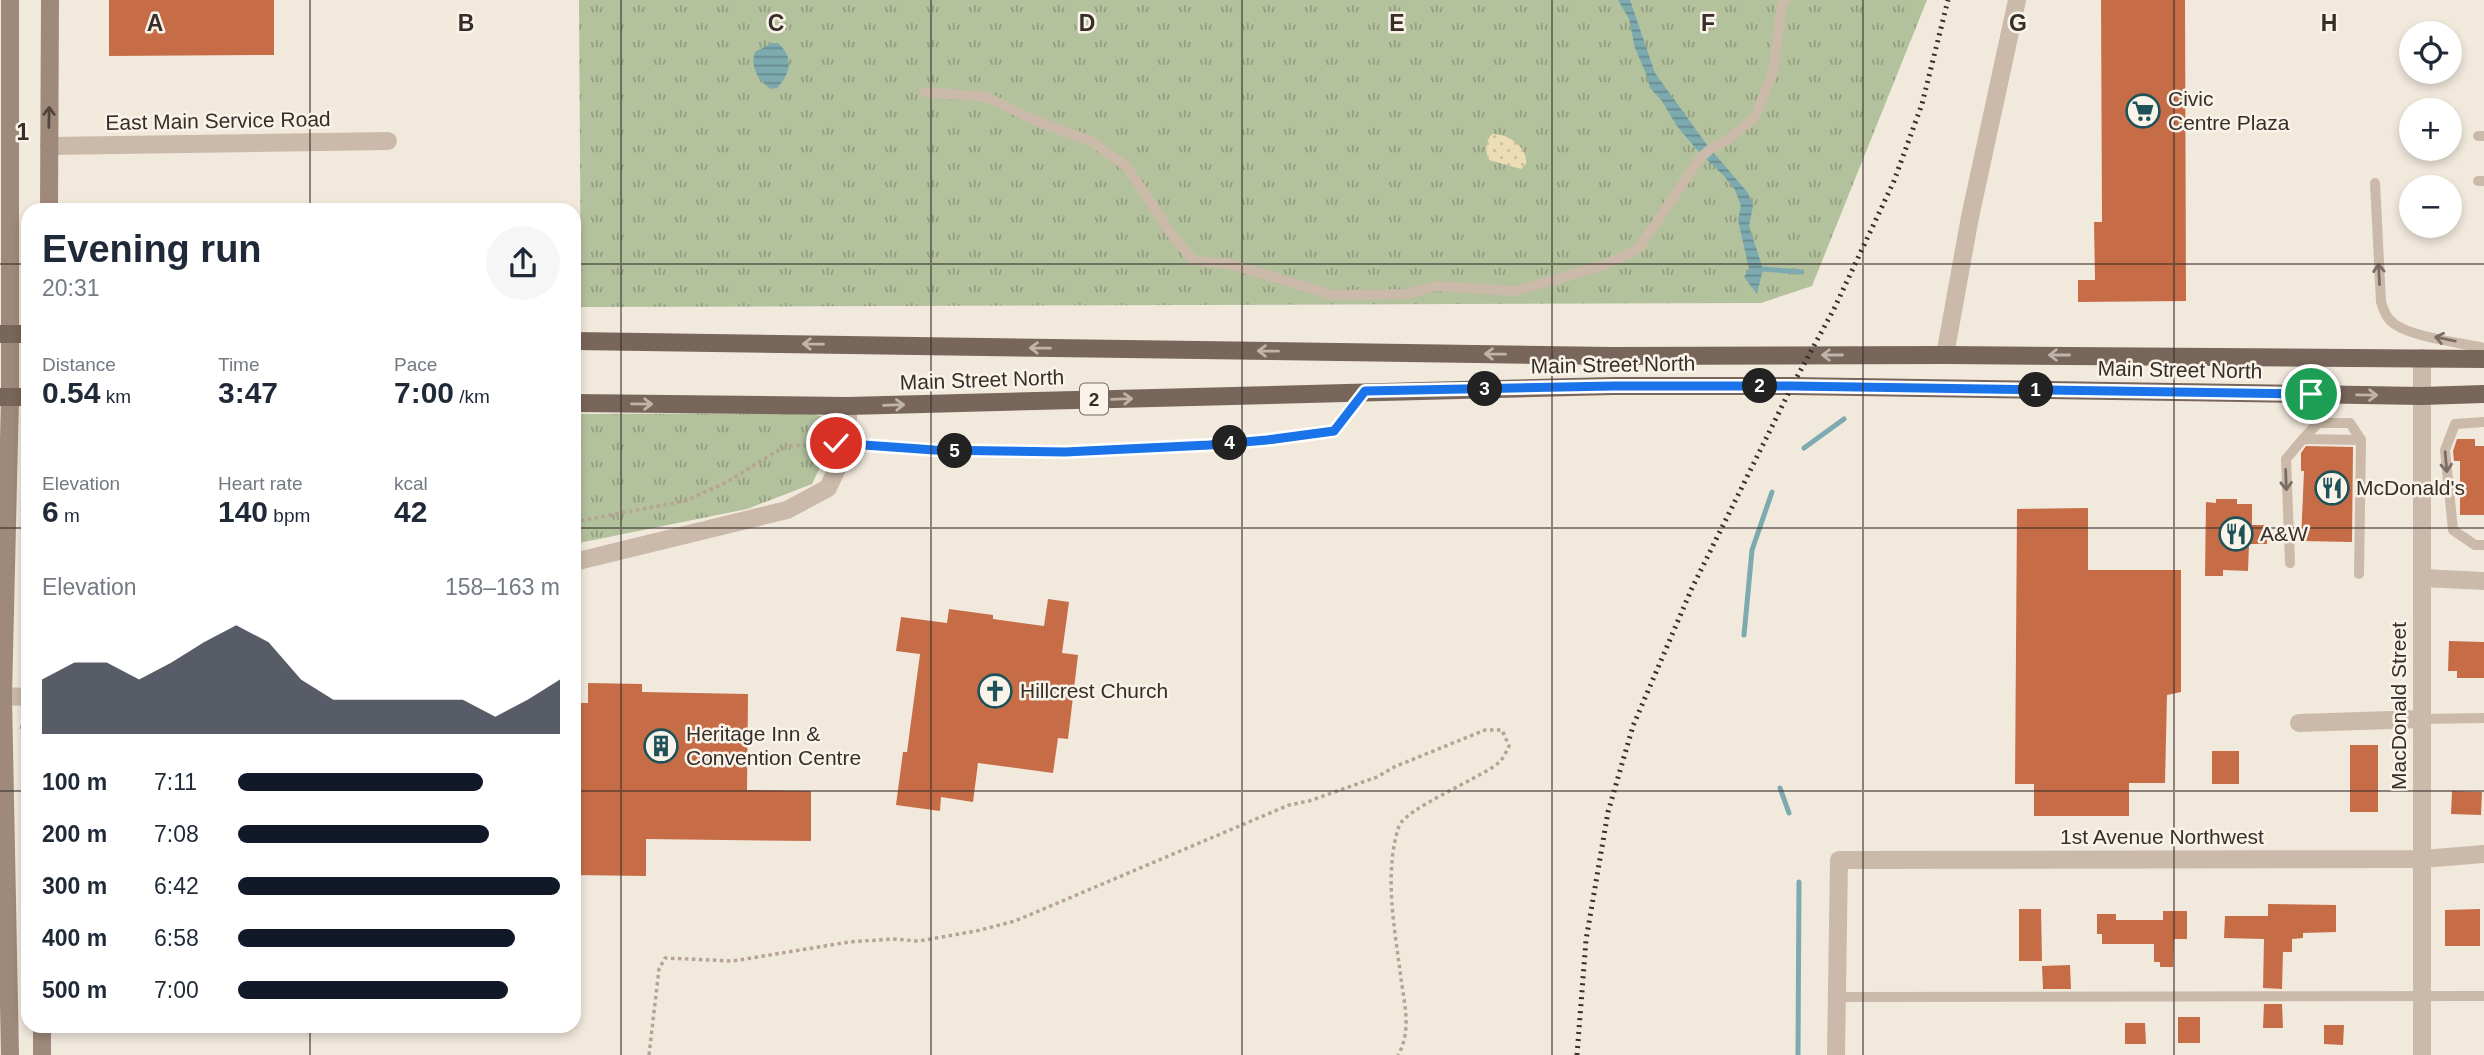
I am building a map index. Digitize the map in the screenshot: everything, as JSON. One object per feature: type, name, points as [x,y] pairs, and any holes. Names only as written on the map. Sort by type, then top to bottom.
[{"type":"main road","points":[[10,0],[5,150],[2,696],[10,1055]]},
{"type":"main road","points":[[49,203],[50,0]]},
{"type":"main road","name":"Main Street North","points":[[581,341],[1612,356],[1945,355],[2484,359]]},
{"type":"main road","name":"Main Street North","points":[[581,403],[848,407],[1613,386],[1792,386],[2421,396],[2484,394]]},
{"type":"main road","points":[[41,1033],[42,1055]]},
{"type":"street","points":[[1945,355],[1970,217],[2017,0]]},
{"type":"street","name":"East Main Service Road","points":[[49,146],[388,141]]},
{"type":"street","name":"MacDonald Street","points":[[2421,358],[2422,1055]]},
{"type":"street","points":[[581,560],[787,510],[828,488],[848,445],[848,407]]},
{"type":"street","points":[[2422,578],[2484,581]]},
{"type":"street","points":[[2,696],[21,697]]},
{"type":"street","points":[[2299,723],[2422,719]]},
{"type":"street","name":"1st Avenue Northwest","points":[[1836,997],[1839,860],[2422,859],[2484,854]]},
{"type":"street","points":[[1836,997],[1836,1055]]},
{"type":"lane","points":[[924,92],[987,97],[1036,121],[1091,141],[1127,167],[1170,232],[1193,260],[1233,265],[1333,296],[1406,294],[1436,286],[1515,291],[1605,265],[1639,248],[1700,158],[1727,141],[1755,117],[1773,72],[1782,4],[1786,0]]},
{"type":"lane","points":[[2375,183],[2381,302],[2385,314],[2396,326],[2416,333],[2484,348]]},
{"type":"lane","points":[[2484,422],[2455,425],[2445,450],[2453,530],[2475,545],[2484,545]]},
{"type":"lane","points":[[2290,563],[2286,459],[2318,423],[2350,423],[2361,440],[2359,574]]},
{"type":"lane","points":[[2303,439],[2361,440]]},
{"type":"lane","points":[[2422,719],[2484,718]]},
{"type":"lane","points":[[1836,997],[2484,996]]},
{"type":"path","points":[[581,521],[685,501],[727,482],[777,451],[791,446],[836,443],[959,451],[1051,452],[1267,440],[1334,431],[1365,391]]},
{"type":"path","points":[[649,1055],[659,969],[665,958],[733,961],[849,942],[892,939],[919,941],[976,931],[1015,920],[1289,805],[1377,778],[1394,767],[1485,730],[1502,730],[1509,746],[1500,763],[1433,802],[1415,809],[1400,823],[1392,872],[1394,927],[1407,1025],[1403,1047],[1398,1055]]},
{"type":"green space","points":[[579,0],[1927,0],[1812,286],[1761,303],[581,307]]},
{"type":"green space","points":[[811,413],[828,419],[836,440],[829,448],[812,484],[747,509],[581,543],[581,414]]},
{"type":"sand","points":[[1492,134],[1504,136],[1520,147],[1526,158],[1526,164],[1521,169],[1489,160],[1486,147]]},
{"type":"water","points":[[1618,0],[1630,0],[1655,73],[1707,145],[1748,193],[1753,206],[1749,226],[1763,269],[1757,294],[1744,277],[1749,269],[1738,220],[1741,206],[1735,190],[1676,125],[1662,101],[1650,88],[1635,48],[1629,19]]},
{"type":"water","points":[[772,43],[778,43],[787,54],[789,65],[782,82],[777,88],[771,89],[759,78],[754,68],[754,58],[755,52]]},
{"type":"building","points":[[109,0],[274,0],[274,55],[109,56]]},
{"type":"building","name":"Civic Centre Plaza","points":[[2101,0],[2185,0],[2186,301],[2078,302],[2078,280],[2095,280],[2094,222],[2102,222]]},
{"type":"building","points":[[2457,439],[2475,439],[2475,446],[2484,446],[2484,515],[2460,515],[2460,461],[2454,461],[2453,451]]},
{"type":"building","name":"McDonald's","points":[[2306,446],[2353,447],[2352,542],[2301,541],[2304,471],[2301,471],[2301,453]]},
{"type":"building","name":"A&W","points":[[2216,499],[2237,499],[2237,504],[2252,504],[2252,525],[2267,525],[2267,544],[2249,544],[2248,571],[2223,570],[2223,576],[2205,576],[2206,502],[2216,503]]},
{"type":"building","points":[[2088,508],[2088,570],[2181,570],[2181,692],[2167,695],[2165,783],[2129,783],[2129,816],[2034,816],[2034,784],[2015,784],[2017,509]]},
{"type":"building","name":"Hillcrest Church","points":[[1048,599],[1069,602],[1062,653],[1078,655],[1068,739],[1058,738],[1053,773],[978,763],[973,802],[941,797],[940,811],[896,805],[903,752],[907,752],[920,654],[896,651],[901,617],[947,623],[949,609],[1044,626]]},
{"type":"building","points":[[2449,641],[2484,642],[2484,678],[2457,678],[2457,671],[2448,671]]},
{"type":"building","name":"Heritage Inn & Convention Centre","points":[[588,683],[642,684],[642,692],[748,694],[747,790],[811,791],[811,841],[646,839],[646,876],[581,875],[581,703],[588,703]]},
{"type":"building","points":[[2350,745],[2378,745],[2378,812],[2350,812]]},
{"type":"building","points":[[2212,751],[2239,751],[2239,784],[2212,784]]},
{"type":"building","points":[[2452,791],[2482,792],[2481,815],[2451,814]]},
{"type":"building","points":[[2268,904],[2336,905],[2336,932],[2303,933],[2303,938],[2292,939],[2292,952],[2283,952],[2282,989],[2263,988],[2264,939],[2224,938],[2225,916],[2268,916]]},
{"type":"building","points":[[2019,909],[2041,909],[2042,961],[2019,961]]},
{"type":"building","points":[[2480,909],[2480,946],[2445,946],[2445,910]]},
{"type":"building","points":[[2163,911],[2187,911],[2187,939],[2174,939],[2173,967],[2160,967],[2160,962],[2154,962],[2154,944],[2102,944],[2102,934],[2097,934],[2097,914],[2116,914],[2116,920],[2163,920]]},
{"type":"building","points":[[2070,965],[2071,989],[2043,989],[2042,966]]},
{"type":"building","points":[[2264,1004],[2282,1004],[2283,1028],[2263,1028]]},
{"type":"building","points":[[2178,1017],[2200,1017],[2200,1043],[2178,1043]]},
{"type":"building","points":[[2125,1023],[2145,1023],[2146,1044],[2125,1044]]},
{"type":"building","points":[[2324,1025],[2344,1025],[2343,1045],[2324,1044]]},
{"type":"waterway","points":[[1763,269],[1802,272]]},
{"type":"waterway","points":[[1804,448],[1844,419]]},
{"type":"waterway","points":[[1744,635],[1752,550],[1772,492]]},
{"type":"waterway","points":[[1780,788],[1789,813]]},
{"type":"waterway","points":[[1798,1055],[1799,882]]},
{"type":"railway","points":[[1577,1055],[1586,940],[1608,812],[1633,726],[1692,588],[1792,386],[1834,309],[1894,181],[1922,104],[1948,0]]},
{"type":"place","name":"Civic Centre Plaza","points":[[2143,111]]},
{"type":"place","name":"McDonald's","points":[[2332,488]]},
{"type":"place","name":"A&W","points":[[2236,534]]},
{"type":"place","name":"Hillcrest Church","points":[[995,691]]},
{"type":"place","name":"Heritage Inn & Convention Centre","points":[[661,746]]},
{"type":"route","points":[[836,443],[934,450],[1065,452],[1267,440],[1334,431],[1365,391],[1792,386],[2311,394]]}]
